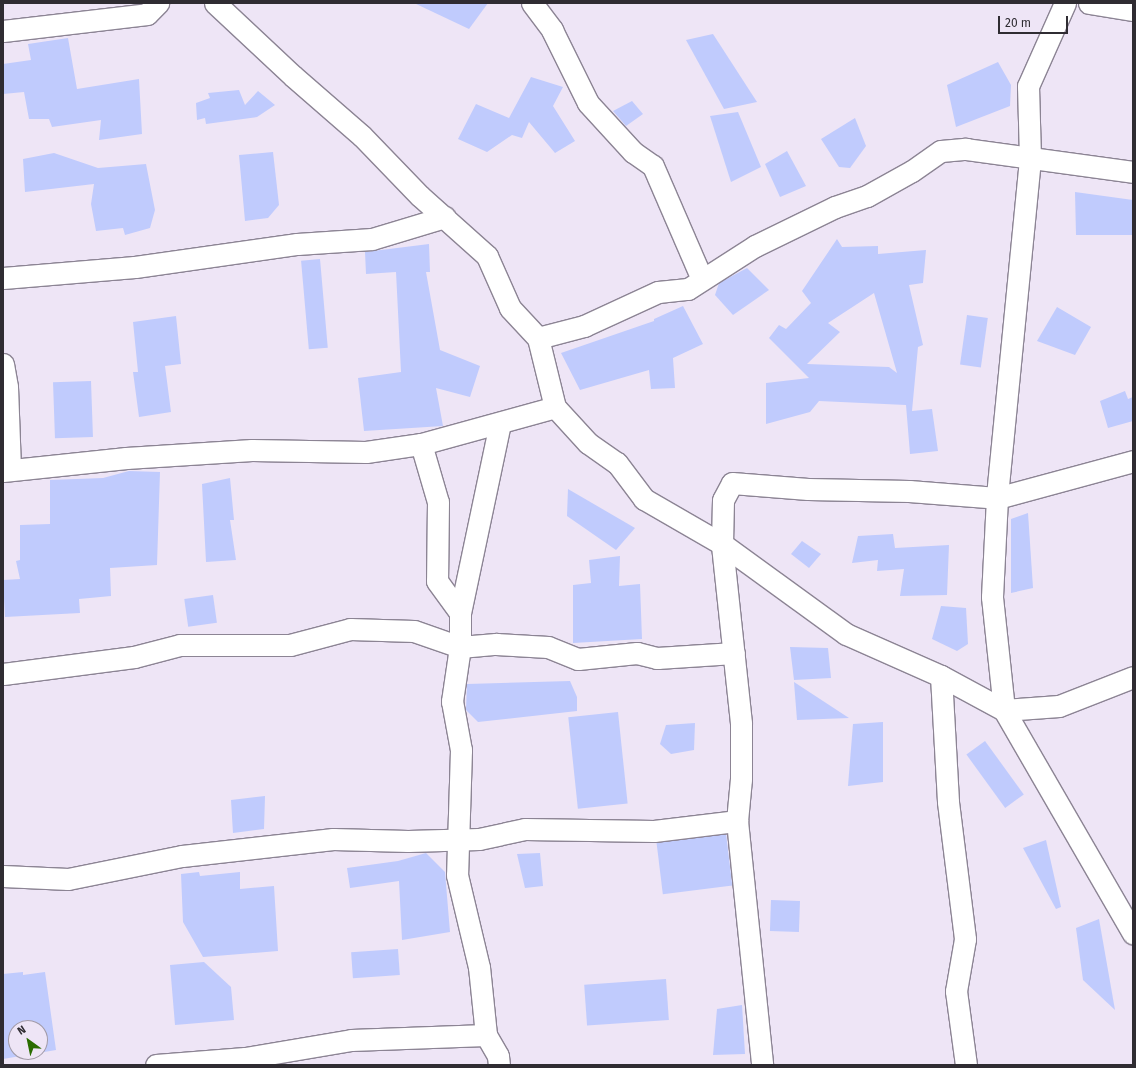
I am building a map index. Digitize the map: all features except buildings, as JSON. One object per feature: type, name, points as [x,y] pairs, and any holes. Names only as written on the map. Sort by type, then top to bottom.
[{"type":"street","points":[[3,31],[147,14],[158,3]]},
{"type":"street","points":[[215,3],[293,76],[362,136],[420,196],[487,256],[510,308],[538,338],[555,407],[588,443],[617,463],[644,499],[722,544],[846,634],[941,676],[1004,710],[1059,706],[1133,677]]},
{"type":"street","points":[[532,3],[552,30],[588,103],[633,152],[653,166],[702,280]]},
{"type":"street","points":[[1065,3],[1028,86],[1030,159],[997,498],[992,598],[1004,710],[1133,933]]},
{"type":"street","points":[[1089,3],[1133,10]]},
{"type":"street","points":[[538,338],[584,326],[658,292],[688,289],[755,246],[835,207],[867,196],[912,171],[941,151],[966,149],[1133,172]]},
{"type":"street","points":[[3,278],[135,267],[297,244],[372,239],[445,217]]},
{"type":"street","points":[[3,364],[7,387],[6,470],[252,450],[366,452],[421,444],[555,407]]},
{"type":"street","points":[[499,1065],[498,1056],[486,1035],[480,997],[479,967],[457,875],[461,750],[452,701],[460,647],[460,613],[500,422]]},
{"type":"street","points":[[421,444],[438,502],[437,581],[460,613]]},
{"type":"street","points":[[762,1065],[737,821],[741,779],[741,723],[722,544],[723,500],[732,483],[808,489],[910,491],[997,498],[1133,461]]},
{"type":"street","points":[[3,674],[134,657],[180,645],[290,645],[350,629],[414,630],[460,647],[496,644],[548,647],[578,659],[638,653],[657,658],[734,653]]},
{"type":"street","points":[[941,676],[948,802],[965,939],[956,991],[966,1065]]},
{"type":"street","points":[[3,876],[68,879],[182,856],[333,839],[408,841],[479,838],[525,829],[654,831],[737,821]]},
{"type":"street","points":[[156,1065],[245,1058],[351,1040],[486,1035]]}]
